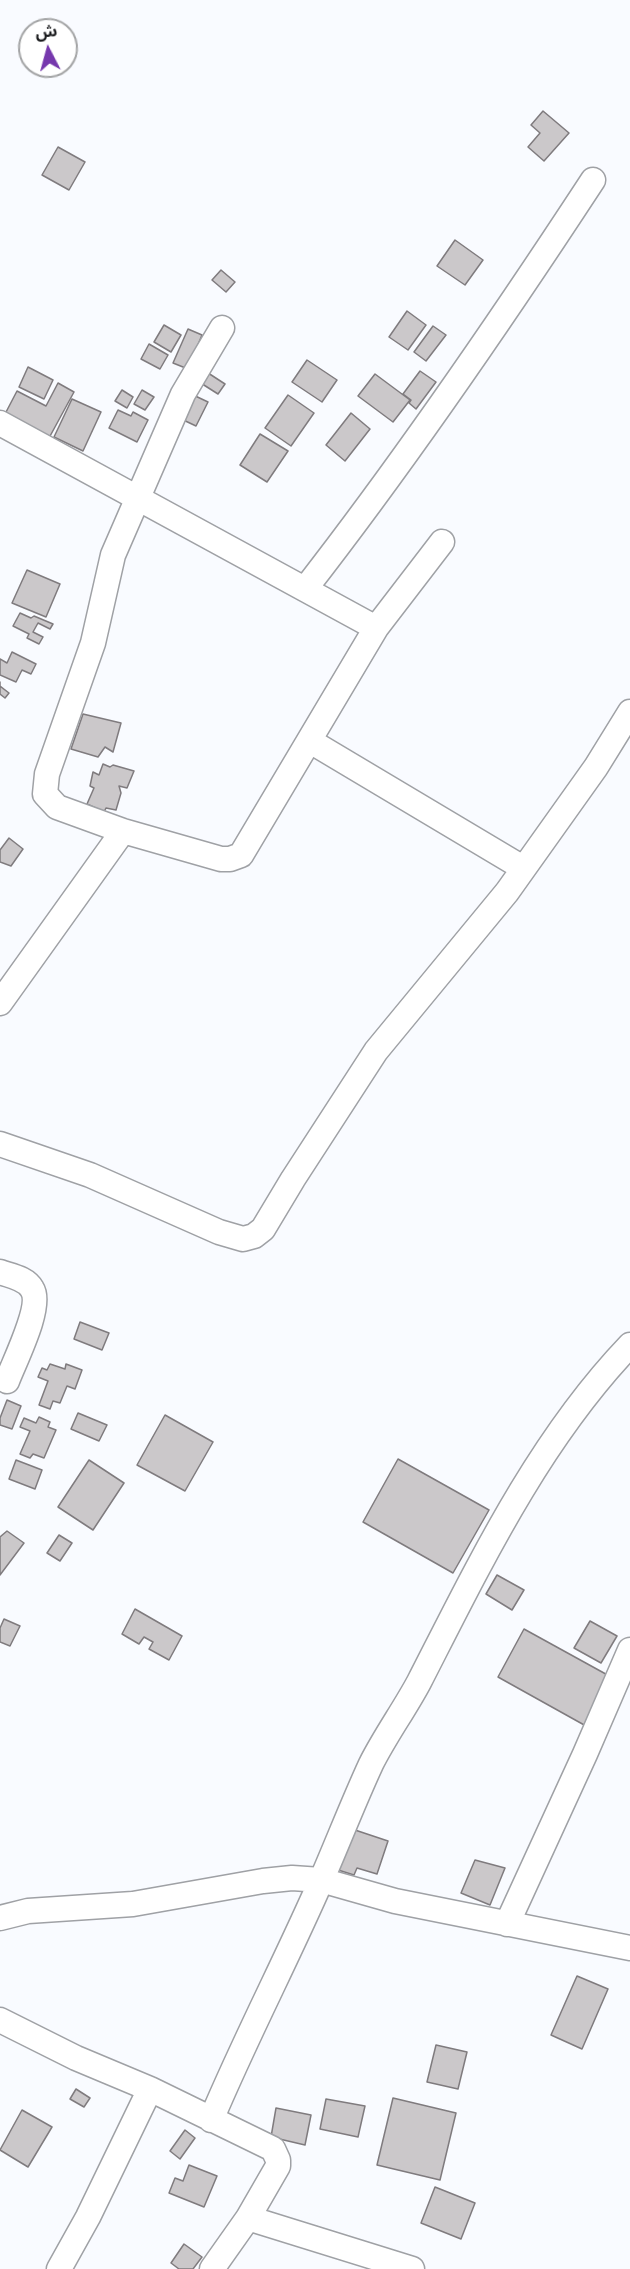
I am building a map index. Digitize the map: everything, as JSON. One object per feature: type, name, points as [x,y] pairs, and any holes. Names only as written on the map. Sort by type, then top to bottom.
[{"type":"street","points":[[305,589],[359,520],[542,258],[593,180]]},
{"type":"street","points":[[222,328],[183,394],[113,555],[93,643],[47,774],[45,794],[57,807],[123,831],[221,858],[230,859],[241,855],[376,628],[442,542]]},
{"type":"street","points":[[0,423],[376,628]]},
{"type":"street","points":[[0,1144],[90,1175],[219,1233],[243,1239],[254,1236],[263,1229],[376,1051],[507,892],[596,766],[630,712]]},
{"type":"street","points":[[310,741],[523,868]]},
{"type":"street","points":[[0,1003],[123,831]]},
{"type":"street","points":[[0,1272],[24,1280],[33,1289],[35,1302],[7,1381]]},
{"type":"street","points":[[211,2120],[229,2076],[321,1880],[372,1762],[417,1686],[472,1577],[536,1467],[579,1406],[630,1345]]},
{"type":"street","points":[[507,1924],[630,1650]]},
{"type":"street","points":[[0,1918],[28,1911],[133,1904],[292,1878],[321,1880],[395,1901],[630,1948]]},
{"type":"street","points":[[3,2028],[150,2089],[273,2149],[278,2166],[248,2218],[213,2269]]},
{"type":"street","points":[[59,2269],[88,2217],[150,2089]]},
{"type":"street","points":[[248,2218],[412,2269]]},
{"type":"building","points":[[543,111],[569,133],[544,161],[528,147],[540,133],[531,125]]},
{"type":"building","points":[[58,147],[85,162],[69,190],[42,175]]},
{"type":"building","points":[[455,240],[483,260],[465,285],[437,266]]},
{"type":"building","points":[[221,270],[235,282],[226,292],[212,280]]},
{"type":"building","points":[[407,311],[426,325],[408,350],[389,337]]},
{"type":"building","points":[[164,325],[181,335],[171,352],[154,342]]},
{"type":"building","points":[[433,326],[446,335],[426,361],[414,352]]},
{"type":"building","points":[[188,329],[202,335],[188,369],[173,363]]},
{"type":"building","points":[[149,344],[168,355],[160,369],[141,359]]},
{"type":"building","points":[[307,360],[337,380],[322,402],[292,382]]},
{"type":"building","points":[[28,367],[53,380],[44,399],[19,387]]},
{"type":"building","points":[[202,369],[225,384],[218,394],[196,380]]},
{"type":"building","points":[[420,371],[436,382],[416,409],[409,403],[411,400],[403,394]]},
{"type":"building","points":[[375,374],[410,400],[393,422],[358,396]]},
{"type":"building","points":[[58,383],[74,392],[49,438],[5,414],[17,391],[46,406]]},
{"type":"building","points":[[122,390],[133,397],[127,408],[115,401]]},
{"type":"building","points":[[142,390],[154,397],[145,410],[134,404]]},
{"type":"building","points":[[189,393],[208,402],[196,426],[177,417]]},
{"type":"building","points":[[288,395],[314,413],[291,446],[265,428]]},
{"type":"building","points":[[72,399],[101,412],[83,451],[54,437]]},
{"type":"building","points":[[118,410],[131,416],[133,412],[148,420],[137,442],[109,428]]},
{"type":"building","points":[[351,413],[370,429],[345,461],[326,445]]},
{"type":"building","points":[[260,434],[288,451],[267,482],[240,465]]},
{"type":"building","points":[[27,570],[60,584],[46,617],[12,603]]},
{"type":"building","points":[[20,613],[53,624],[50,629],[38,623],[33,632],[43,637],[39,644],[27,638],[29,634],[13,626]]},
{"type":"building","points":[[12,652],[36,664],[31,674],[22,670],[16,682],[0,675],[0,659],[7,663]]},
{"type":"building","points":[[0,686],[9,693],[5,698],[0,694]]},
{"type":"building","points":[[83,714],[121,723],[113,752],[105,747],[98,757],[71,749]]},
{"type":"building","points":[[103,764],[134,771],[127,788],[119,786],[121,793],[116,810],[106,808],[104,812],[87,804],[94,788],[90,786],[93,772],[99,775]]},
{"type":"building","points":[[9,838],[23,849],[11,866],[0,862],[0,850]]},
{"type":"building","points":[[80,1322],[109,1333],[102,1350],[74,1339]]},
{"type":"building","points":[[50,1364],[65,1369],[66,1364],[82,1370],[75,1389],[67,1386],[60,1403],[53,1401],[50,1409],[39,1405],[48,1381],[38,1377],[42,1368],[47,1370]]},
{"type":"building","points":[[7,1400],[21,1406],[12,1429],[0,1425],[0,1418]]},
{"type":"building","points":[[78,1413],[107,1425],[99,1441],[71,1429]]},
{"type":"building","points":[[165,1415],[213,1442],[185,1491],[137,1465]]},
{"type":"building","points":[[39,1417],[50,1422],[48,1427],[56,1430],[44,1458],[33,1454],[30,1458],[20,1454],[30,1431],[20,1427],[24,1418],[36,1423]]},
{"type":"building","points":[[398,1459],[489,1510],[453,1573],[363,1522]]},
{"type":"building","points":[[16,1460],[42,1470],[35,1489],[9,1479]]},
{"type":"building","points":[[89,1460],[124,1483],[93,1530],[58,1507]]},
{"type":"building","points":[[7,1531],[24,1543],[0,1575],[0,1537]]},
{"type":"building","points":[[59,1535],[72,1543],[60,1561],[47,1553]]},
{"type":"building","points":[[497,1575],[524,1590],[512,1610],[486,1594]]},
{"type":"building","points":[[135,1609],[182,1636],[169,1660],[149,1649],[153,1642],[144,1637],[139,1644],[122,1634]]},
{"type":"building","points":[[4,1619],[20,1626],[10,1646],[0,1642],[0,1628]]},
{"type":"building","points":[[590,1621],[617,1636],[601,1663],[574,1648]]},
{"type":"building","points":[[524,1629],[613,1678],[586,1726],[498,1677]]},
{"type":"building","points":[[349,1828],[388,1841],[377,1874],[357,1868],[354,1875],[335,1869]]},
{"type":"building","points":[[475,1860],[505,1868],[490,1905],[461,1893]]},
{"type":"building","points":[[577,1976],[608,1989],[582,2049],[551,2035]]},
{"type":"building","points":[[436,2045],[467,2052],[458,2089],[427,2082]]},
{"type":"building","points":[[76,2089],[90,2098],[84,2107],[70,2099]]},
{"type":"building","points":[[393,2098],[456,2113],[440,2180],[377,2165]]},
{"type":"building","points":[[326,2099],[365,2106],[358,2137],[320,2129]]},
{"type":"building","points":[[276,2108],[311,2115],[305,2145],[271,2137]]},
{"type":"building","points":[[22,2110],[52,2127],[28,2167],[0,2150]]},
{"type":"building","points":[[185,2130],[195,2138],[180,2159],[170,2151]]},
{"type":"building","points":[[189,2165],[217,2176],[204,2207],[169,2193],[175,2178],[183,2181]]},
{"type":"building","points":[[435,2187],[475,2203],[461,2239],[421,2223]]},
{"type":"building","points":[[184,2244],[202,2257],[193,2269],[179,2269],[171,2263]]}]
